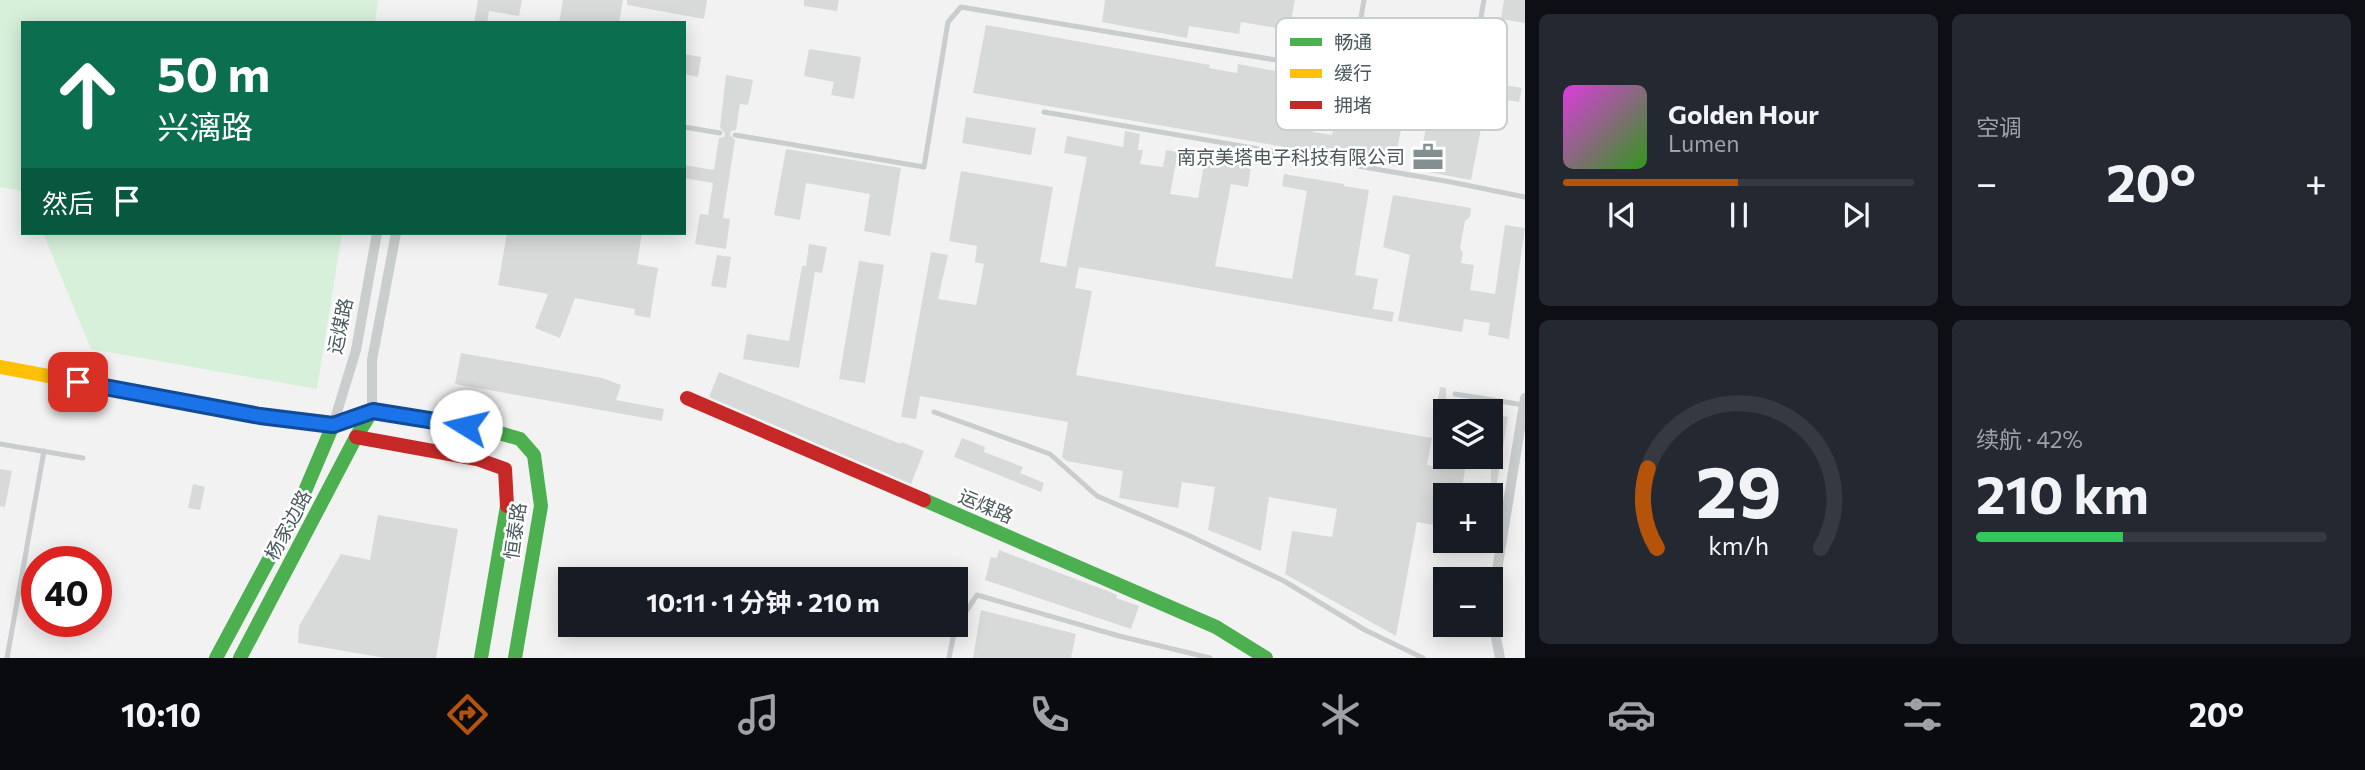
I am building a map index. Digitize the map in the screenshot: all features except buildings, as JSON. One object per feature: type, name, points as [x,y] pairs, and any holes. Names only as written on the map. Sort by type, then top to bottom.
[{"type":"street","name":"运煤路","points":[[333,425],[356,349],[377,235]]},
{"type":"street","name":"运煤路","points":[[373,411],[372,360],[396,235]]},
{"type":"street","points":[[0,367],[260,416],[333,425],[373,411]]},
{"type":"street","name":"运煤路","points":[[687,398],[1216,627],[1266,658]]},
{"type":"street","points":[[1498,567],[1524,401]]},
{"type":"street","name":"杨家边路","points":[[240,658],[356,437],[373,411]]},
{"type":"street","name":"恒泰路","points":[[373,411],[489,430],[520,439],[534,455],[541,506],[514,658]]},
{"type":"street","name":"杨家边路","points":[[216,658],[302,498],[333,425]]},
{"type":"street","name":"恒泰路","points":[[356,437],[477,459],[505,469],[509,500],[481,658]]},
{"type":"street","points":[[1496,637],[1500,658]]},
{"type":"lane","points":[[1361,18],[1364,0]]},
{"type":"lane","points":[[1481,18],[1484,0]]},
{"type":"lane","points":[[735,135],[924,167],[948,22],[961,7],[1276,60]]},
{"type":"lane","points":[[1044,112],[1424,177],[1525,197]]},
{"type":"lane","points":[[686,127],[720,133]]},
{"type":"lane","points":[[1455,394],[1524,401]]},
{"type":"lane","points":[[934,412],[1050,454],[1097,496],[1284,581],[1365,630],[1423,658]]},
{"type":"lane","points":[[0,443],[83,458]]},
{"type":"lane","points":[[7,658],[44,451]]},
{"type":"lane","points":[[949,658],[955,628],[977,595],[1119,636],[1210,658]]},
{"type":"green space","points":[[0,0],[378,0],[375,21],[21,21],[21,191],[0,187]]},
{"type":"green space","points":[[44,235],[342,235],[317,389],[91,349]]},
{"type":"traffic: fast","points":[[303,421],[333,425],[372,411],[489,430],[520,439],[534,455],[541,506],[515,658]]},
{"type":"traffic: fast","points":[[240,658],[372,411]]},
{"type":"traffic: fast","points":[[216,658],[302,498],[333,425]]},
{"type":"traffic: fast","points":[[924,500],[1216,627],[1266,658]]},
{"type":"traffic: fast","points":[[481,658],[507,506]]},
{"type":"traffic: slow","points":[[0,367],[260,416],[303,421]]},
{"type":"traffic: jam","points":[[687,398],[924,500]]},
{"type":"traffic: jam","points":[[356,437],[477,459],[505,469],[507,506]]},
{"type":"place","name":"南京美塔电子科技有限公司","points":[[1428,157]]},
{"type":"route","points":[[78,382],[260,416],[333,425],[373,411],[466,426]]}]
